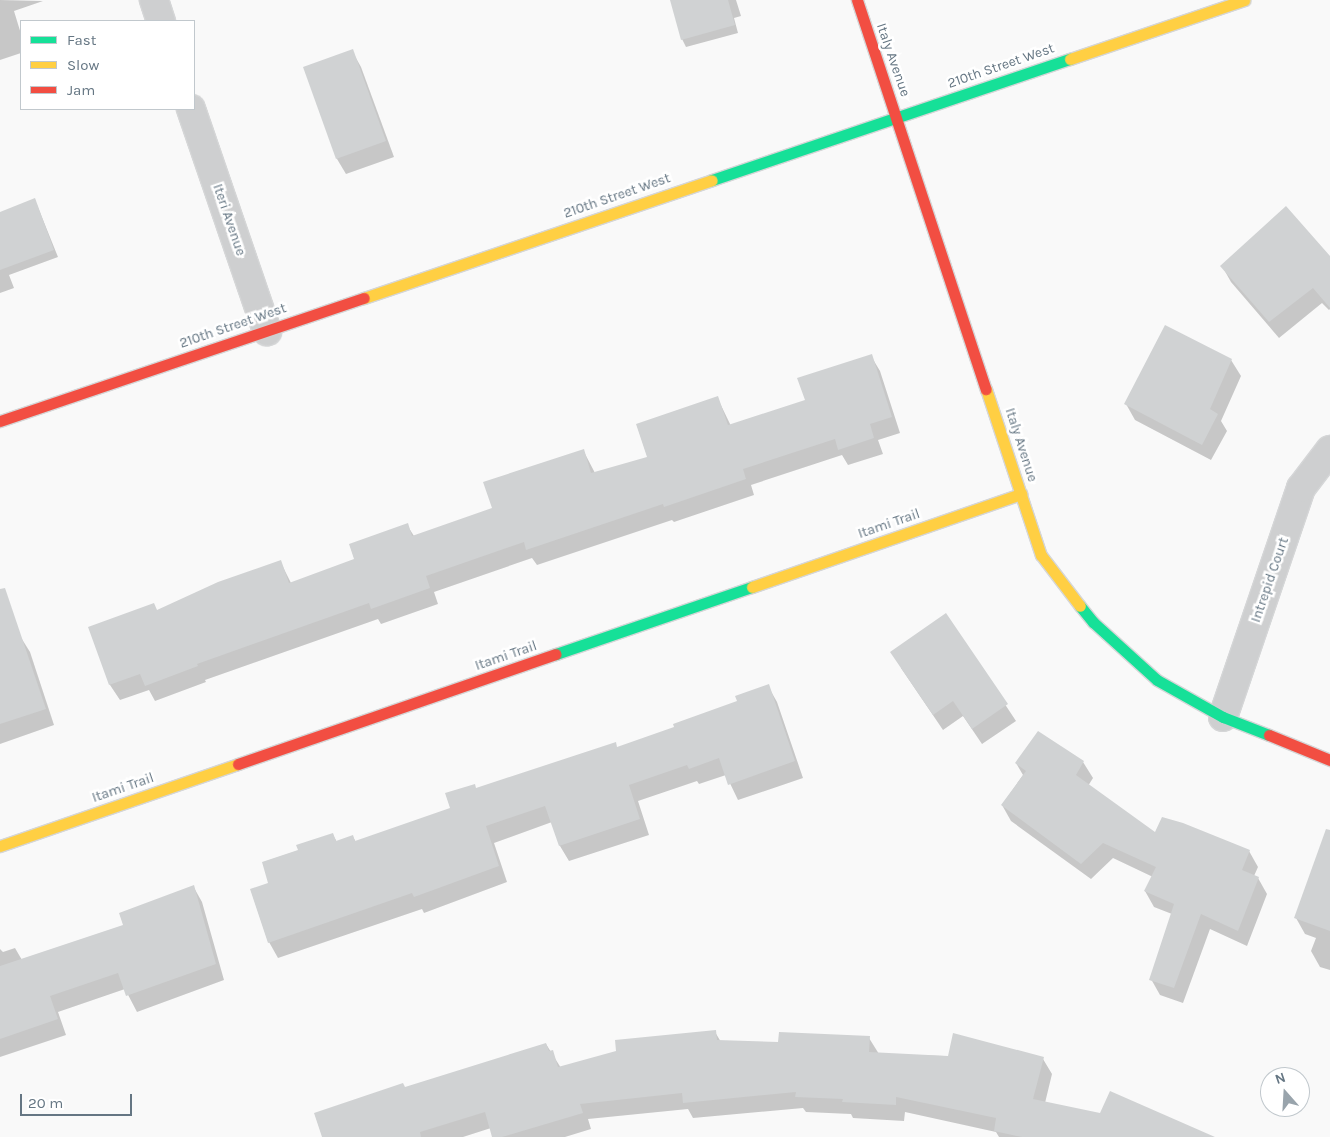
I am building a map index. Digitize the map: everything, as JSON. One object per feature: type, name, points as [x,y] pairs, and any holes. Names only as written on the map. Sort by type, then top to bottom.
[{"type":"street","points":[[154,0],[161,20]]},
{"type":"street","name":"Italy Avenue","points":[[857,0],[1041,555],[1093,622],[1157,680],[1223,717],[1330,760]]},
{"type":"street","name":"210th Street West","points":[[0,421],[1244,0]]},
{"type":"street","name":"Iteri Avenue","points":[[191,110],[267,331]]},
{"type":"street","name":"Intrepid Court","points":[[1223,717],[1301,488],[1330,450]]},
{"type":"street","name":"Itami Trail","points":[[0,846],[1021,494]]},
{"type":"building","points":[[670,0],[728,0],[735,25],[681,40]]},
{"type":"building","points":[[353,49],[386,141],[336,159],[303,67]]},
{"type":"building","points":[[35,198],[54,250],[0,270],[0,212]]},
{"type":"building","points":[[1286,206],[1330,256],[1330,308],[1313,288],[1269,322],[1220,266]]},
{"type":"building","points":[[1165,325],[1232,359],[1210,409],[1218,414],[1202,445],[1124,404]]},
{"type":"building","points":[[872,354],[892,417],[870,424],[874,438],[838,450],[835,439],[743,469],[746,479],[664,507],[663,504],[526,550],[524,542],[426,576],[430,588],[371,609],[369,603],[197,664],[198,666],[145,686],[140,674],[109,685],[88,627],[154,603],[157,610],[218,582],[281,560],[289,583],[354,559],[349,544],[408,523],[412,536],[492,508],[483,482],[584,449],[591,473],[647,457],[636,424],[718,396],[728,425],[805,400],[797,378]]},
{"type":"building","points":[[5,588],[46,709],[0,724],[0,589]]},
{"type":"building","points":[[946,613],[1008,704],[972,729],[953,701],[933,715],[890,652]]},
{"type":"building","points":[[769,684],[795,761],[728,785],[719,758],[689,769],[687,765],[629,785],[640,819],[559,846],[545,806],[486,826],[499,866],[414,897],[412,893],[268,943],[250,889],[268,883],[262,862],[298,850],[296,845],[333,833],[336,841],[353,835],[355,841],[450,808],[445,793],[475,784],[476,788],[616,742],[617,747],[674,727],[673,724],[737,701],[735,696]]},
{"type":"building","points":[[1038,731],[1084,761],[1076,775],[1155,832],[1162,817],[1183,823],[1250,850],[1242,870],[1259,877],[1238,931],[1201,914],[1174,988],[1149,980],[1174,904],[1144,891],[1156,867],[1103,843],[1081,864],[1001,805],[1026,771],[1015,763]]},
{"type":"building","points":[[1326,829],[1330,830],[1330,931],[1294,918]]},
{"type":"building","points":[[194,885],[216,964],[126,996],[118,973],[50,996],[58,1019],[0,1039],[0,966],[123,925],[119,913]]},
{"type":"building","points":[[716,1030],[717,1040],[778,1042],[779,1032],[870,1036],[869,1052],[948,1056],[953,1033],[1044,1057],[1033,1099],[1100,1113],[1110,1091],[1215,1137],[1022,1137],[994,1131],[996,1118],[896,1097],[896,1105],[842,1102],[843,1099],[795,1097],[796,1092],[683,1103],[682,1093],[580,1104],[583,1113],[502,1137],[492,1137],[485,1112],[420,1132],[421,1137],[322,1137],[314,1113],[403,1083],[405,1087],[546,1043],[549,1051],[553,1050],[558,1067],[616,1051],[615,1040]]},
{"type":"traffic: fast","points":[[712,180],[1070,59]]},
{"type":"traffic: fast","points":[[556,654],[752,587]]},
{"type":"traffic: fast","points":[[1080,606],[1093,622],[1157,680],[1223,717],[1269,735]]},
{"type":"traffic: slow","points":[[1070,59],[1244,0]]},
{"type":"traffic: slow","points":[[364,298],[712,180]]},
{"type":"traffic: slow","points":[[986,389],[1041,555],[1080,606]]},
{"type":"traffic: slow","points":[[752,587],[1021,494]]},
{"type":"traffic: slow","points":[[0,846],[238,764]]},
{"type":"traffic: jam","points":[[857,0],[986,389]]},
{"type":"traffic: jam","points":[[0,421],[364,298]]},
{"type":"traffic: jam","points":[[238,764],[556,654]]},
{"type":"traffic: jam","points":[[1269,735],[1330,760]]}]
